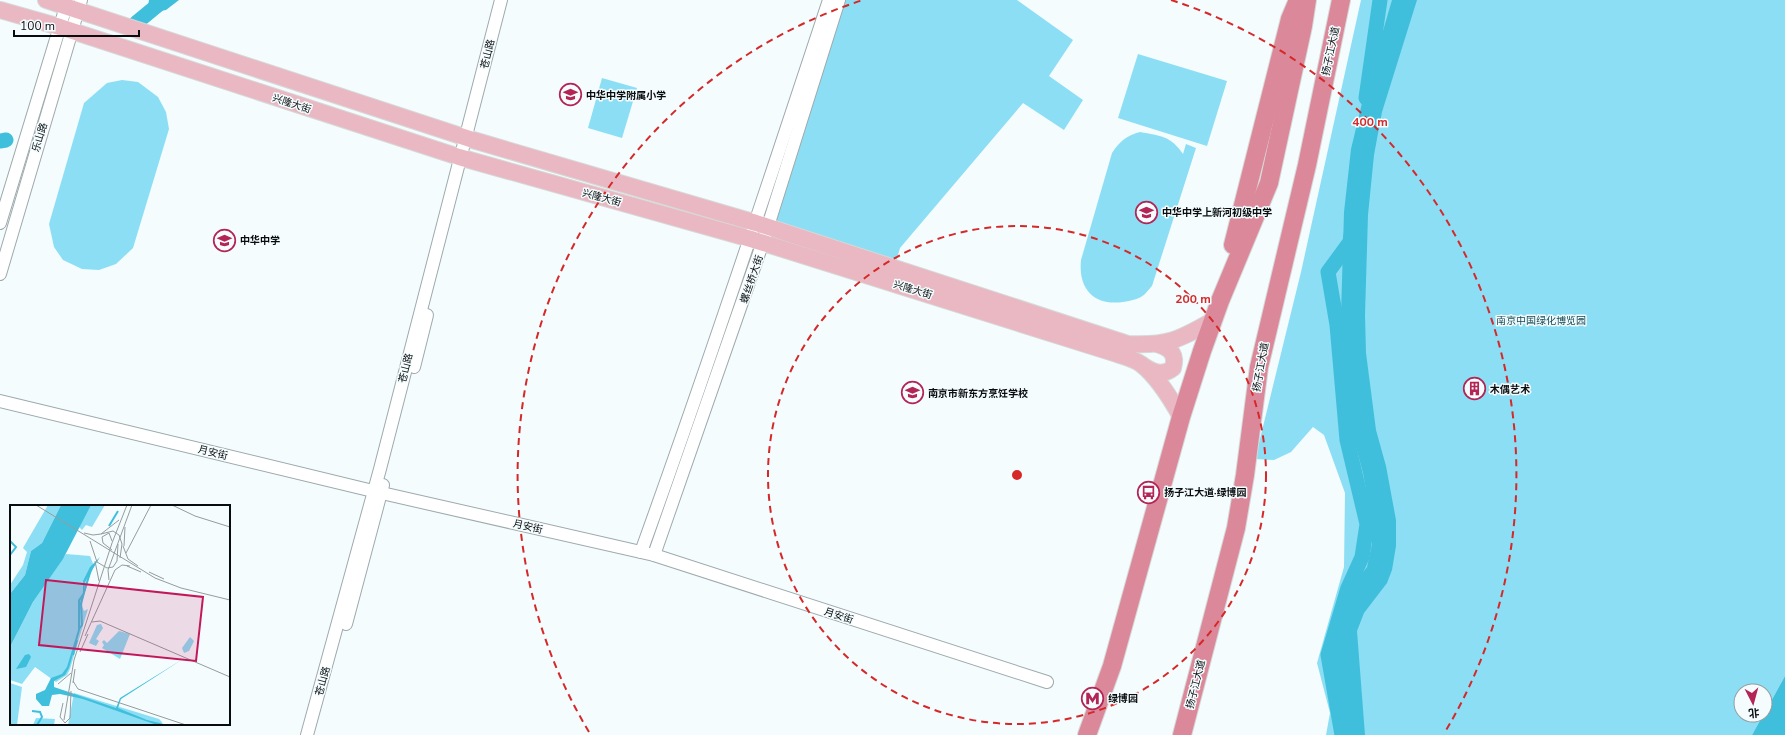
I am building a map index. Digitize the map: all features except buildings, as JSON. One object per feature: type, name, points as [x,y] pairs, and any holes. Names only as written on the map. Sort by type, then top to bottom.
[{"type":"highway","points":[[1220,301],[1288,26],[1298,0]]},
{"type":"highway","points":[[1087,735],[1107,682],[1180,418],[1212,321],[1269,183],[1304,26],[1307,0]]},
{"type":"highway","name":"扬子江大道","points":[[1182,735],[1236,528],[1245,475],[1259,367],[1307,165],[1341,0]]},
{"type":"highway","points":[[1193,735],[1197,678]]},
{"type":"main road","name":"兴隆大街","points":[[46,0],[73,4],[1117,354],[1140,364],[1171,399],[1180,418]]},
{"type":"main road","name":"兴隆大街","points":[[0,10],[65,29],[464,158],[759,233],[1128,344],[1169,343],[1212,321]]},
{"type":"main road","points":[[1140,364],[1159,374],[1168,372],[1173,368],[1174,356],[1172,351],[1166,346],[1157,344]]},
{"type":"street","name":"苍山路","points":[[316,735],[377,492],[464,158],[501,0]]},
{"type":"street","name":"苍山路","points":[[469,138],[509,0]]},
{"type":"street","name":"螺丝桥大街","points":[[641,552],[759,233],[829,0]]},
{"type":"street","name":"螺丝桥大街","points":[[654,555],[759,233],[839,0]]},
{"type":"street","name":"乐山路","points":[[0,222],[73,4]]},
{"type":"street","name":"乐山路","points":[[0,274],[65,29]]},
{"type":"street","name":"月安街","points":[[0,401],[377,492],[654,555],[1047,682]]},
{"type":"street","name":"苍山路","points":[[307,735],[377,492]]},
{"type":"green space","points":[[839,0],[1017,0],[1073,40],[1049,76],[1083,100],[1064,130],[1023,103],[900,248],[894,269],[768,227]]},
{"type":"green space","name":"南京中国绿化博览园","points":[[1361,0],[1785,0],[1785,676],[1773,698],[1773,683],[1733,683],[1733,723],[1759,723],[1752,735],[1326,735],[1330,713],[1317,663],[1344,567],[1345,493],[1324,435],[1313,427],[1291,452],[1274,460],[1255,459],[1301,272]]},
{"type":"green space","points":[[1138,54],[1227,81],[1207,146],[1118,118]]},
{"type":"green space","points":[[602,78],[637,88],[622,138],[588,128]]},
{"type":"green space","points":[[122,80],[138,82],[158,97],[166,112],[169,129],[133,248],[116,264],[99,270],[82,269],[63,260],[54,247],[49,224],[84,103],[107,83]]},
{"type":"green space","points":[[1140,132],[1160,136],[1170,140],[1183,154],[1186,144],[1196,148],[1152,286],[1139,298],[1113,303],[1096,298],[1085,287],[1082,279],[1081,260],[1112,153],[1124,140],[1131,135]]},
{"type":"shaded area","points":[[149,0],[179,0],[166,10],[147,13]]},
{"type":"shaded area","points":[[1392,0],[1417,0],[1382,112],[1374,155],[1368,215],[1365,315],[1366,353],[1376,430],[1386,466],[1396,520],[1396,546],[1392,570],[1387,583],[1364,613],[1357,631],[1365,735],[1341,735],[1332,637],[1334,623],[1344,597],[1367,567],[1372,544],[1372,522],[1363,473],[1353,436],[1342,355],[1341,315],[1344,212],[1351,149],[1363,99]]},
{"type":"shaded area","points":[[1785,676],[1785,735],[1752,735],[1759,723],[1773,723],[1773,698]]},
{"type":"waterway","points":[[136,23],[164,0]]},
{"type":"waterway","points":[[1366,98],[1380,0]]},
{"type":"waterway","points":[[0,141],[6,140]]},
{"type":"waterway","points":[[1342,735],[1328,655],[1348,588],[1362,557],[1367,524],[1347,440],[1337,325],[1328,272],[1350,242],[1351,235]]},
{"type":"place","name":"中华中学附属小学","points":[[571,95]]},
{"type":"place","name":"中华中学上新河初级中学","points":[[1147,212]]},
{"type":"place","name":"中华中学","points":[[224,240]]},
{"type":"place","name":"木偶艺术","points":[[1475,389]]},
{"type":"place","name":"南京市新东方烹饪学校","points":[[913,393]]},
{"type":"place","name":"扬子江大道·绿博园","points":[[1149,492]]},
{"type":"place","name":"绿博园","points":[[1093,698]]}]
